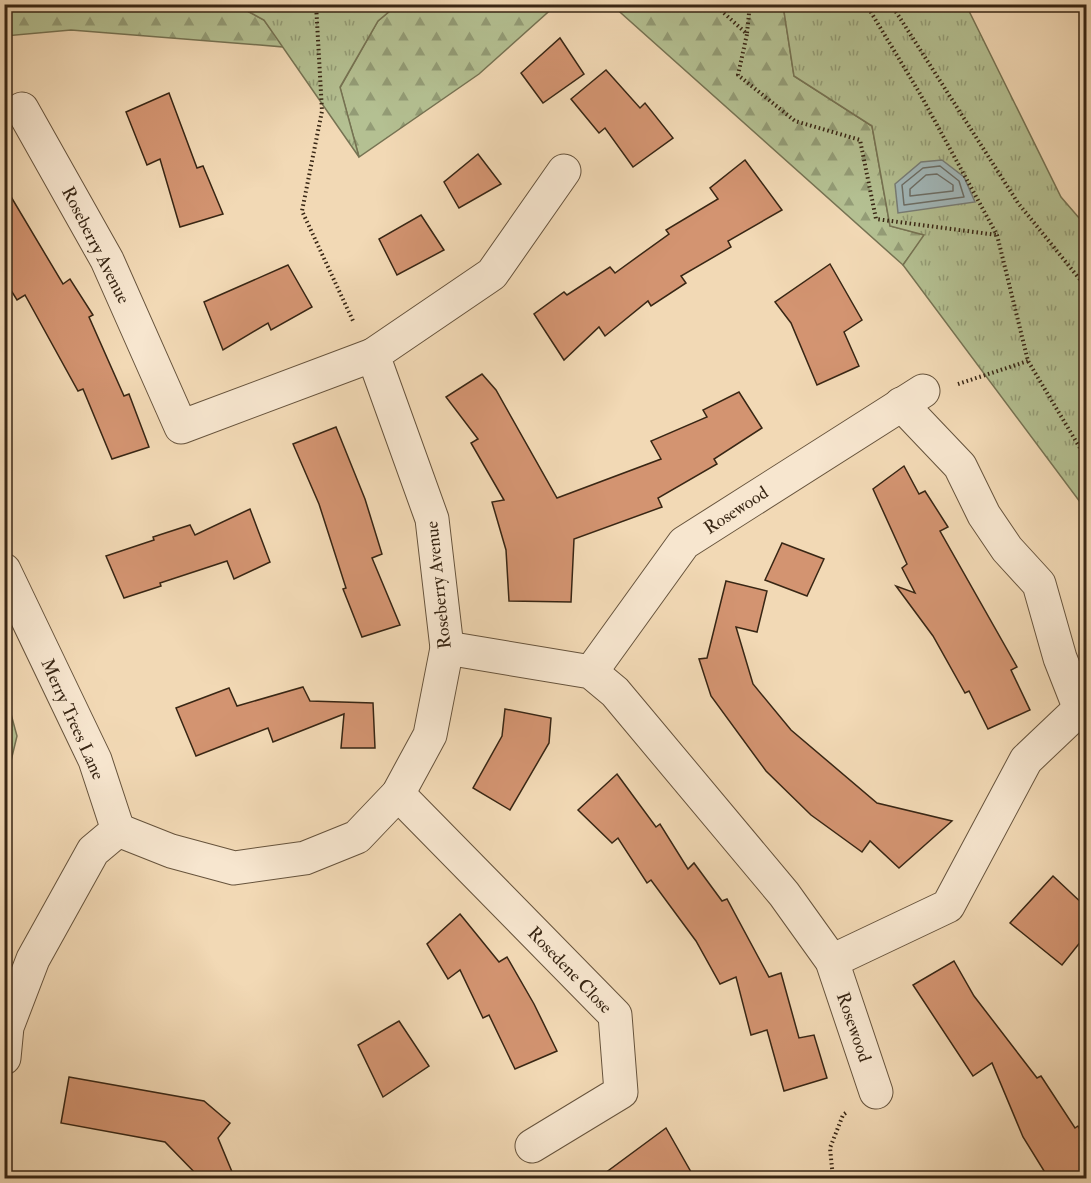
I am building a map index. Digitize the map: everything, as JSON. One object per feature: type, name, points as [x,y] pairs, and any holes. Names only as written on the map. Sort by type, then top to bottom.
[{"type":"street","name":"Roseberry Avenue","points":[[22,109],[107,260],[181,427],[373,355],[492,274],[564,171]]},
{"type":"street","name":"Roseberry Avenue","points":[[118,830],[171,851],[234,868],[305,858],[357,837],[398,794],[430,735],[447,648],[432,519],[373,355]]},
{"type":"street","points":[[832,961],[948,906],[1026,760],[1083,706],[1060,657],[1039,584],[1007,549],[984,515],[960,466],[912,398]]},
{"type":"street","name":"Rosewood","points":[[876,1092],[832,961],[784,894],[615,692],[591,672],[684,543],[912,398]]},
{"type":"street","name":"Merry Trees Lane","points":[[4,570],[95,760],[118,830]]},
{"type":"street","points":[[447,648],[591,672]]},
{"type":"street","name":"Rosedene Close","points":[[398,794],[615,1015],[621,1092],[532,1146]]},
{"type":"street","points":[[4,1058],[7,1027],[33,959],[93,851],[118,830]]},
{"type":"path","points":[[316,4],[322,111],[302,211],[350,318],[373,355]]},
{"type":"path","points":[[714,4],[747,34]]},
{"type":"path","points":[[750,4],[747,34],[738,75],[795,122],[860,140],[876,219],[997,235]]},
{"type":"path","points":[[866,4],[919,92],[997,235],[1028,362],[1086,458]]},
{"type":"path","points":[[891,4],[1018,203],[1086,287]]},
{"type":"path","points":[[912,398],[1028,362]]},
{"type":"path","points":[[833,1179],[830,1148],[843,1115],[876,1092]]},
{"type":"green space","points":[[5,5],[236,5],[264,20],[284,47],[71,30],[5,36]]},
{"type":"green space","points":[[236,5],[397,5],[378,21],[340,87],[359,157],[264,20]]},
{"type":"green space","points":[[397,5],[556,5],[479,74],[359,157],[340,88],[378,21]]},
{"type":"green space","points":[[612,5],[783,5],[794,76],[872,126],[890,226],[925,235],[903,265]]},
{"type":"green space","points":[[783,5],[966,5],[1061,197],[1086,226],[1086,510],[903,265],[924,235],[890,226],[872,126],[794,76]]},
{"type":"green space","points":[[5,692],[17,736],[5,786]]},
{"type":"water","points":[[942,160],[964,177],[975,202],[898,213],[895,184],[921,162]]},
{"type":"building","points":[[560,38],[584,74],[543,103],[521,73]]},
{"type":"building","points":[[606,70],[640,108],[645,103],[673,138],[633,167],[605,128],[599,133],[571,99]]},
{"type":"building","points":[[169,93],[197,168],[203,166],[223,214],[180,227],[160,159],[147,165],[126,112]]},
{"type":"building","points":[[478,154],[501,184],[459,208],[444,182]]},
{"type":"building","points":[[745,160],[782,210],[728,241],[731,247],[681,276],[686,283],[651,306],[648,301],[605,336],[599,327],[564,360],[534,314],[564,292],[567,295],[610,267],[615,273],[669,234],[666,230],[718,199],[710,188]]},
{"type":"building","points":[[4,185],[63,284],[70,279],[93,315],[89,317],[124,396],[129,394],[149,447],[112,459],[83,389],[78,391],[25,295],[17,300],[4,279]]},
{"type":"building","points":[[421,215],[444,250],[397,275],[379,239]]},
{"type":"building","points":[[830,264],[862,320],[844,332],[859,366],[817,385],[791,323],[775,302]]},
{"type":"building","points":[[288,265],[312,307],[271,330],[268,323],[223,350],[204,302]]},
{"type":"building","points":[[482,374],[496,390],[557,498],[661,459],[651,441],[707,417],[703,410],[739,392],[762,428],[714,459],[717,464],[658,498],[662,507],[574,539],[571,602],[509,601],[506,550],[492,502],[504,500],[471,443],[478,439],[446,397]]},
{"type":"building","points":[[336,427],[365,499],[382,554],[372,558],[400,625],[362,637],[343,589],[346,588],[319,504],[293,444]]},
{"type":"building","points":[[904,466],[919,494],[925,491],[948,527],[940,531],[1017,667],[1011,670],[1030,710],[988,729],[969,691],[965,693],[933,636],[896,586],[915,593],[902,568],[907,564],[873,489]]},
{"type":"building","points":[[250,509],[270,562],[234,579],[227,561],[160,583],[161,586],[124,598],[106,556],[190,525],[195,535]]},
{"type":"building","points":[[782,543],[824,559],[807,596],[765,580]]},
{"type":"building","points":[[726,581],[767,591],[757,632],[736,627],[753,684],[791,730],[877,803],[952,821],[899,868],[870,841],[862,852],[811,815],[766,771],[711,696],[699,659],[707,658]]},
{"type":"building","points":[[303,687],[310,701],[373,703],[375,748],[341,748],[344,714],[273,742],[268,728],[196,756],[176,708],[229,688],[237,706]]},
{"type":"building","points":[[505,709],[551,718],[549,743],[510,810],[473,788],[502,736]]},
{"type":"building","points":[[617,774],[656,827],[660,824],[688,869],[694,863],[722,901],[727,899],[769,977],[781,973],[799,1038],[814,1035],[827,1078],[784,1091],[767,1030],[751,1035],[736,977],[720,984],[696,941],[651,880],[647,883],[618,838],[612,843],[578,810]]},
{"type":"building","points":[[1053,876],[1086,907],[1086,935],[1062,965],[1010,923]]},
{"type":"building","points":[[460,914],[499,962],[507,957],[557,1051],[515,1069],[489,1015],[483,1018],[460,970],[448,979],[427,944]]},
{"type":"building","points":[[954,961],[974,996],[1037,1078],[1041,1076],[1075,1128],[1078,1126],[1086,1142],[1086,1179],[1049,1179],[1023,1137],[992,1063],[973,1076],[913,985]]},
{"type":"building","points":[[399,1021],[429,1066],[383,1097],[358,1045]]},
{"type":"building","points":[[69,1077],[204,1101],[230,1123],[218,1138],[235,1179],[201,1179],[165,1142],[61,1123]]},
{"type":"building","points":[[666,1128],[695,1179],[597,1179]]}]
